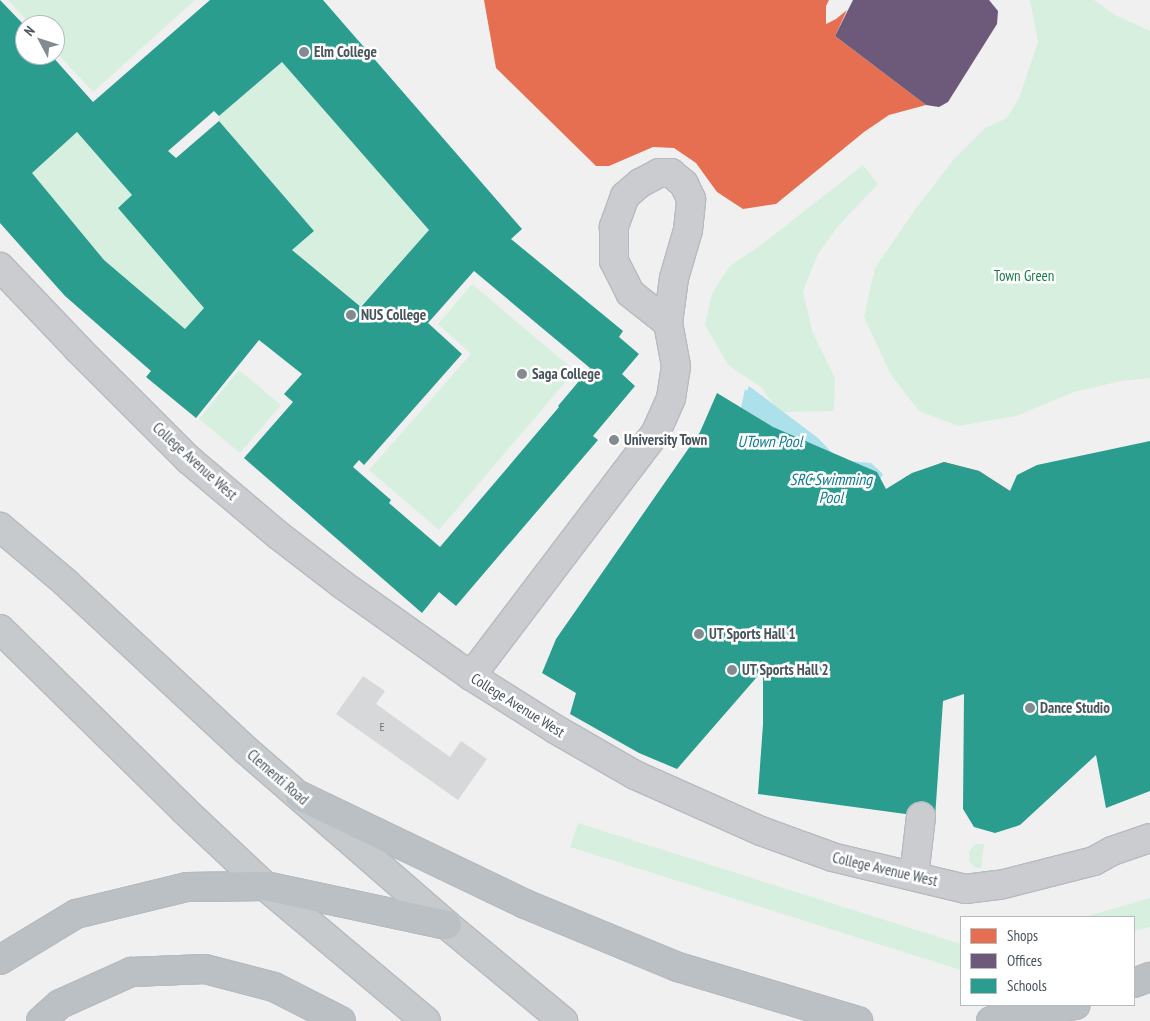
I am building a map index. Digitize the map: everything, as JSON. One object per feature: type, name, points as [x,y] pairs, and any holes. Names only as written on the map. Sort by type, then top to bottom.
[{"type":"highway","points":[[300,796],[525,904],[660,960],[858,1021]]},
{"type":"highway","points":[[0,960],[76,914],[187,887],[266,886],[447,925]]},
{"type":"highway","points":[[41,1021],[60,1004],[131,972],[205,969],[274,986],[341,1021]]},
{"type":"highway","points":[[1135,983],[1150,977]]},
{"type":"highway","points":[[991,1021],[1071,1006]]},
{"type":"main road","name":"Clementi Road","points":[[0,527],[65,582],[247,751],[447,925],[563,1021]]},
{"type":"main road","points":[[0,630],[177,803],[266,886],[426,1021]]},
{"type":"street","points":[[471,676],[656,432],[671,398],[676,366],[668,323],[674,278],[688,230],[691,199],[684,184],[671,173],[658,173],[640,182],[625,196],[614,227],[614,261],[630,293],[668,323]]},
{"type":"street","name":"College Avenue West","points":[[0,267],[78,349],[188,458],[342,585],[471,676],[555,729],[636,775],[761,830],[832,857],[927,878],[965,889],[982,889],[1094,861],[1112,851],[1150,838]]},
{"type":"street","points":[[914,876],[921,816]]},
{"type":"green space","points":[[8,0],[195,0],[93,92],[65,62],[65,15],[22,15]]},
{"type":"green space","name":"Town Green","points":[[1030,0],[1094,0],[1115,15],[1150,31],[1150,378],[1121,381],[1074,392],[1016,416],[958,426],[919,411],[891,375],[864,317],[875,268],[914,211],[954,159],[985,128],[1007,118],[1019,98],[1038,42]]},
{"type":"green space","points":[[282,62],[429,230],[361,306],[292,250],[314,231],[219,121],[219,116]]},
{"type":"green space","points":[[77,132],[132,195],[118,208],[204,308],[185,329],[104,260],[32,173]]},
{"type":"green space","points":[[863,165],[878,184],[838,226],[818,254],[803,291],[812,331],[835,378],[834,411],[779,412],[761,387],[729,366],[705,325],[712,293],[730,266],[761,245]]},
{"type":"green space","points":[[472,284],[575,371],[439,530],[369,470],[471,354],[438,324]]},
{"type":"green space","points":[[239,370],[281,405],[240,453],[199,419]]},
{"type":"green space","points":[[578,823],[960,944],[960,970],[570,847]]},
{"type":"green space","points":[[975,844],[984,844],[981,868],[975,868],[969,861],[969,852]]},
{"type":"green space","points":[[1150,898],[1150,927],[1135,931],[1135,916],[1087,916]]},
{"type":"water","points":[[749,386],[818,438],[839,460],[871,463],[883,474],[878,484],[737,427],[745,389],[747,391]]},
{"type":"building: Shops","points":[[484,0],[829,0],[826,6],[826,24],[847,10],[835,36],[926,105],[889,115],[864,132],[776,204],[743,209],[717,192],[696,163],[674,148],[653,147],[609,166],[596,166],[496,68]]},
{"type":"building: Shops","points":[[944,462],[979,471],[1010,491],[1004,549],[899,558],[905,477]]},
{"type":"building: Offices","points":[[853,0],[989,0],[998,11],[997,24],[948,102],[939,107],[926,105],[835,36]]},
{"type":"building: Schools","points":[[0,0],[15,16],[15,65],[60,65],[93,102],[210,0],[323,0],[522,229],[511,239],[623,331],[619,337],[639,354],[622,374],[635,386],[593,436],[598,440],[456,606],[439,592],[422,613],[244,458],[293,402],[284,394],[302,374],[259,340],[196,418],[146,377],[151,371],[65,296],[0,223]],"holes":[[[282,62],[429,230],[361,307],[292,250],[314,231],[219,121],[176,158],[168,151],[214,111],[219,116]],[[77,132],[132,195],[118,208],[204,308],[185,329],[104,260],[32,173]],[[474,271],[590,368],[440,547],[389,503],[391,500],[353,467],[359,460],[364,465],[462,354],[428,323]]]},
{"type":"building: Schools","points":[[717,393],[773,427],[877,472],[886,489],[912,473],[944,462],[979,471],[1010,491],[1017,475],[1037,465],[1150,441],[1150,791],[1106,808],[1096,755],[1020,825],[995,833],[974,827],[963,809],[964,694],[943,701],[935,818],[758,794],[763,724],[763,670],[677,769],[639,753],[570,714],[576,693],[542,673],[556,639],[700,432]]},
{"type":"building: Other","points":[[363,676],[385,691],[376,704],[450,757],[461,741],[487,759],[458,800],[336,714]]},
{"type":"place","name":"Elm College","points":[[304,52]]},
{"type":"place","name":"NUS College","points":[[351,315]]},
{"type":"place","name":"Saga College","points":[[522,374]]},
{"type":"place","name":"University Town","points":[[614,440]]},
{"type":"place","name":"UT Sports Hall 1","points":[[699,634]]},
{"type":"place","name":"UT Sports Hall 2","points":[[732,670]]},
{"type":"place","name":"Dance Studio","points":[[1030,708]]},
{"type":"water label","name":"UTown Pool","points":[[770,441]]},
{"type":"water label","name":"SRC Swimming Pool","points":[[831,488]]}]
